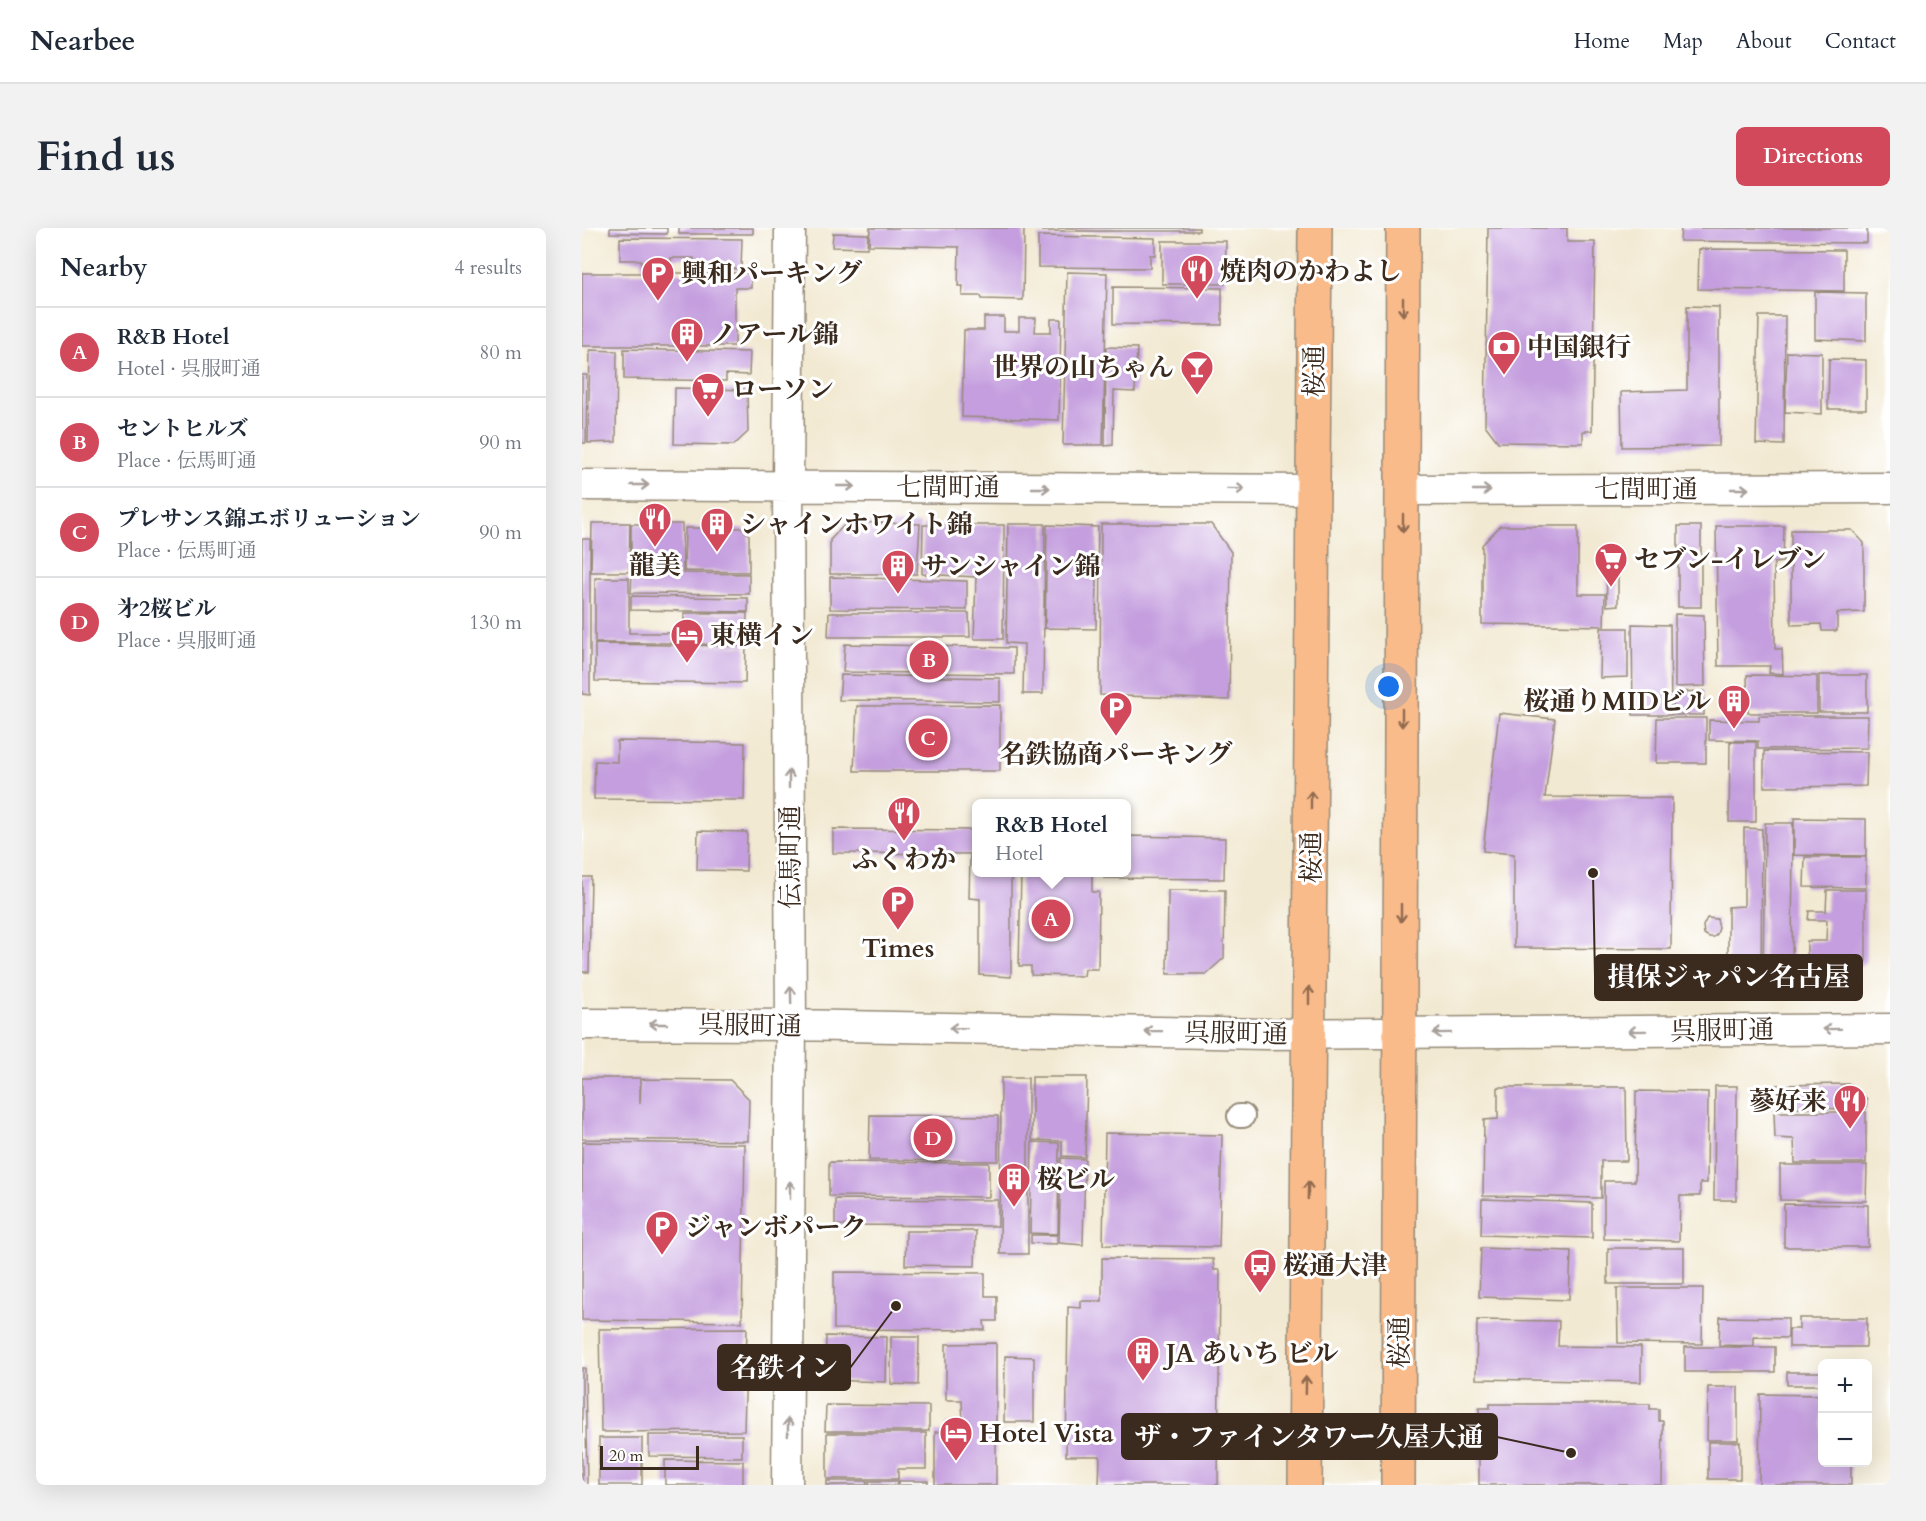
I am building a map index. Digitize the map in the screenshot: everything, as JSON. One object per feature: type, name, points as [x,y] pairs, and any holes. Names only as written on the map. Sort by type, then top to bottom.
[{"type":"highway","name":"桜通","points":[[1305,1485],[1315,228]]},
{"type":"highway","name":"桜通","points":[[1398,1485],[1403,228]]},
{"type":"street","name":"伝馬町通","points":[[787,1485],[791,1025],[788,486],[790,228]]},
{"type":"street","name":"七間町通","points":[[582,485],[1313,490]]},
{"type":"street","name":"七間町通","points":[[1403,490],[1890,488]]},
{"type":"street","name":"呉服町通","points":[[582,1024],[791,1025],[1309,1034],[1890,1029]]},
{"type":"building","points":[[610,228],[667,228],[667,234],[610,233]]},
{"type":"building","points":[[679,228],[753,228],[753,234],[679,234]]},
{"type":"building","points":[[870,228],[1024,228],[1023,300],[962,296],[963,286],[958,286],[959,247],[869,245]]},
{"type":"building","points":[[1042,228],[1199,228],[1199,231],[1042,231]]},
{"type":"building","points":[[1488,228],[1567,228],[1567,242],[1595,242],[1592,431],[1583,431],[1583,443],[1498,442],[1485,425]]},
{"type":"building","points":[[1681,228],[1867,228],[1867,243],[1680,241]]},
{"type":"building","points":[[833,233],[868,234],[867,248],[832,247]]},
{"type":"building","points":[[1038,236],[1155,238],[1155,255],[1150,255],[1150,268],[1038,267]]},
{"type":"building","points":[[620,238],[742,239],[741,269],[693,268],[694,258],[671,258],[671,269],[642,269],[641,260],[620,260]]},
{"type":"building","points":[[1162,241],[1226,241],[1225,284],[1162,284]]},
{"type":"building","points":[[1699,249],[1844,250],[1844,291],[1698,289]]},
{"type":"building","points":[[1067,272],[1107,273],[1103,445],[1063,445]]},
{"type":"building","name":"興和パーキング","points":[[582,273],[751,273],[751,288],[735,288],[735,346],[582,346]]},
{"type":"building","points":[[1113,287],[1222,288],[1222,325],[1113,324]]},
{"type":"building","points":[[1815,292],[1866,293],[1866,341],[1815,339]]},
{"type":"building","points":[[1687,306],[1719,307],[1719,446],[1622,447],[1621,392],[1687,390]]},
{"type":"building","points":[[1759,316],[1785,316],[1784,445],[1756,444]]},
{"type":"building","points":[[984,317],[1004,317],[1004,331],[1019,331],[1019,318],[1036,318],[1035,332],[1051,332],[1051,319],[1061,319],[1059,420],[962,417],[964,330],[984,330]]},
{"type":"building","points":[[1106,347],[1137,348],[1135,392],[1114,391],[1113,445],[1105,446]]},
{"type":"building","name":"ノアール錦","points":[[624,349],[750,352],[749,375],[726,374],[726,381],[624,379]]},
{"type":"building","points":[[590,350],[617,351],[616,442],[588,443]]},
{"type":"building","points":[[1787,352],[1822,353],[1822,414],[1785,412]]},
{"type":"building","points":[[1829,359],[1866,360],[1866,409],[1828,409]]},
{"type":"building","points":[[582,375],[587,375],[586,443],[582,443]]},
{"type":"building","points":[[675,388],[747,390],[748,432],[734,445],[674,444]]},
{"type":"building","points":[[847,522],[920,524],[917,574],[830,574],[830,540]]},
{"type":"building","points":[[592,523],[630,523],[629,572],[591,572]]},
{"type":"building","points":[[631,524],[682,524],[683,573],[749,574],[749,594],[631,593],[632,572],[680,572],[631,571]]},
{"type":"building","points":[[1008,524],[1045,524],[1043,694],[1023,694],[1024,644],[1006,643]]},
{"type":"building","points":[[1101,524],[1211,524],[1231,552],[1229,700],[1100,695]]},
{"type":"building","points":[[923,525],[1004,525],[1003,639],[974,639],[976,577],[922,574]]},
{"type":"building","points":[[1047,525],[1098,527],[1096,629],[1045,628]]},
{"type":"building","points":[[1500,526],[1578,526],[1578,594],[1605,594],[1604,626],[1482,624],[1482,545]]},
{"type":"building","points":[[1678,526],[1701,526],[1701,607],[1678,607]]},
{"type":"building","points":[[1716,526],[1784,526],[1783,562],[1774,563],[1775,649],[1782,649],[1783,674],[1769,673],[1770,666],[1718,666]]},
{"type":"building","name":"シャインホワイト錦","points":[[685,528],[742,528],[749,535],[749,572],[684,571]]},
{"type":"building","points":[[1791,530],[1852,530],[1864,543],[1864,612],[1837,613],[1837,631],[1822,631],[1821,624],[1791,625]]},
{"type":"building","points":[[582,539],[590,539],[590,695],[582,694]]},
{"type":"building","points":[[1606,563],[1618,563],[1618,605],[1607,606]]},
{"type":"building","name":"サンシャイン錦","points":[[830,577],[967,581],[967,610],[830,609]]},
{"type":"building","points":[[595,578],[629,578],[629,633],[683,633],[683,643],[595,643]]},
{"type":"building","points":[[631,596],[748,598],[748,612],[631,610]]},
{"type":"building","points":[[684,613],[747,613],[746,645],[684,644]]},
{"type":"building","points":[[829,613],[969,613],[970,637],[828,637]]},
{"type":"building","points":[[1675,614],[1704,615],[1705,686],[1675,687]]},
{"type":"building","points":[[1632,624],[1670,625],[1671,715],[1633,715]]},
{"type":"building","points":[[1601,628],[1628,628],[1628,677],[1600,678]]},
{"type":"building","points":[[595,644],[746,646],[745,683],[595,681]]},
{"type":"building","points":[[845,644],[1014,648],[1014,674],[843,672]]},
{"type":"building","points":[[841,675],[1000,678],[1000,702],[839,700]]},
{"type":"building","points":[[1747,675],[1817,676],[1817,713],[1748,713]]},
{"type":"building","points":[[1819,675],[1867,675],[1867,712],[1819,712]]},
{"type":"building","points":[[1704,691],[1704,715],[1673,715],[1674,692]]},
{"type":"building","points":[[1000,705],[1000,771],[854,771],[857,706]]},
{"type":"building","points":[[1499,713],[1555,719],[1545,797],[1672,798],[1671,949],[1514,948],[1514,854],[1483,851]]},
{"type":"building","points":[[1759,716],[1868,716],[1867,748],[1758,749],[1758,741],[1709,740],[1709,720],[1759,721]]},
{"type":"building","points":[[1657,718],[1706,718],[1706,763],[1656,763]]},
{"type":"building","points":[[617,741],[745,743],[744,800],[594,799],[595,761],[617,762]]},
{"type":"building","points":[[1730,742],[1756,742],[1756,822],[1729,822]]},
{"type":"building","points":[[1764,751],[1867,752],[1866,786],[1764,787]]},
{"type":"building","points":[[1794,818],[1866,819],[1866,856],[1794,855]]},
{"type":"building","points":[[1765,823],[1793,823],[1792,976],[1763,975]]},
{"type":"building","points":[[1744,828],[1762,829],[1761,975],[1728,975],[1728,907],[1744,906]]},
{"type":"building","name":"ふくわか","points":[[833,829],[972,830],[972,854],[833,853]]},
{"type":"building","points":[[698,831],[747,832],[746,871],[697,870]]},
{"type":"building","points":[[1131,836],[1225,838],[1224,879],[1104,878],[1131,877]]},
{"type":"building","points":[[970,856],[972,856],[972,877],[1011,877],[1011,977],[980,975],[980,899],[969,898]]},
{"type":"building","points":[[1805,857],[1866,857],[1866,888],[1804,887]]},
{"type":"building","points":[[582,877],[591,877],[589,972],[582,972]]},
{"type":"building","points":[[1021,877],[1092,877],[1092,892],[1099,892],[1098,969],[1085,969],[1084,976],[1031,975],[1031,966],[1019,966]]},
{"type":"building","points":[[1168,890],[1225,890],[1224,958],[1206,974],[1167,974]]},
{"type":"building","points":[[1827,890],[1866,890],[1866,961],[1851,976],[1807,976],[1807,941],[1826,941],[1827,920],[1808,920],[1809,911],[1826,911]]},
{"type":"building","points":[[1707,918],[1717,919],[1719,928],[1714,937],[1704,934],[1703,926]]},
{"type":"building","points":[[1032,1077],[1087,1077],[1085,1157],[1062,1156],[1062,1141],[1032,1140]]},
{"type":"building","points":[[582,1078],[640,1078],[640,1104],[641,1079],[730,1080],[749,1099],[748,1141],[582,1139]]},
{"type":"building","name":"桜ビル","points":[[1001,1078],[1028,1078],[1028,1254],[1000,1254]]},
{"type":"building","points":[[1851,1084],[1867,1099],[1866,1109],[1774,1108],[1774,1085]]},
{"type":"building","points":[[1715,1086],[1737,1086],[1736,1200],[1714,1200]]},
{"type":"building","points":[[1498,1087],[1626,1087],[1627,1161],[1601,1161],[1601,1198],[1483,1196],[1484,1120],[1498,1119]]},
{"type":"building","points":[[1636,1091],[1708,1092],[1707,1183],[1700,1183],[1700,1196],[1680,1196],[1679,1241],[1604,1239],[1604,1181],[1635,1181]]},
{"type":"building","points":[[1774,1112],[1866,1112],[1866,1163],[1795,1163],[1794,1139],[1775,1138]]},
{"type":"building","points":[[870,1115],[998,1116],[998,1161],[869,1160]]},
{"type":"building","points":[[1105,1133],[1222,1135],[1219,1247],[1103,1245]]},
{"type":"building","name":"ジャンボパーク","points":[[582,1142],[745,1144],[742,1322],[582,1320]]},
{"type":"building","points":[[1032,1142],[1059,1143],[1058,1234],[1030,1233]]},
{"type":"building","points":[[1061,1158],[1085,1159],[1083,1245],[1059,1243]]},
{"type":"building","points":[[829,1162],[989,1163],[989,1197],[829,1196]]},
{"type":"building","points":[[1780,1165],[1867,1165],[1866,1201],[1780,1200]]},
{"type":"building","points":[[835,1199],[998,1200],[998,1226],[835,1225]]},
{"type":"building","points":[[1482,1199],[1592,1203],[1592,1238],[1481,1235]]},
{"type":"building","points":[[1784,1204],[1868,1205],[1868,1247],[1784,1247]]},
{"type":"building","points":[[906,1231],[976,1231],[975,1266],[905,1265]]},
{"type":"building","points":[[1031,1235],[1057,1235],[1057,1244],[1031,1243]]},
{"type":"building","points":[[1481,1248],[1571,1251],[1569,1300],[1479,1297]]},
{"type":"building","points":[[1608,1248],[1684,1248],[1684,1284],[1608,1284]]},
{"type":"building","name":"JA あいち ビル","points":[[1102,1258],[1213,1259],[1214,1270],[1220,1270],[1218,1485],[1099,1485],[1100,1456],[1066,1456],[1068,1307],[1081,1308],[1081,1301],[1102,1301]]},
{"type":"building","points":[[834,1272],[985,1273],[985,1296],[997,1296],[997,1321],[984,1321],[985,1330],[834,1329]]},
{"type":"building","points":[[1617,1288],[1703,1288],[1702,1344],[1618,1343]]},
{"type":"building","points":[[1720,1317],[1788,1318],[1788,1338],[1754,1337],[1754,1346],[1719,1345]]},
{"type":"building","points":[[1799,1318],[1867,1318],[1866,1347],[1789,1347],[1789,1329],[1799,1329]]},
{"type":"building","points":[[1477,1320],[1559,1321],[1558,1346],[1641,1347],[1641,1382],[1476,1379]]},
{"type":"building","points":[[747,1328],[744,1431],[601,1432],[599,1329]]},
{"type":"building","points":[[826,1336],[887,1337],[886,1382],[825,1380]]},
{"type":"building","points":[[891,1337],[919,1337],[918,1385],[891,1384]]},
{"type":"building","points":[[996,1343],[996,1485],[935,1485],[935,1432],[946,1432],[946,1424],[963,1424],[962,1400],[946,1400],[946,1344]]},
{"type":"building","points":[[1685,1347],[1775,1347],[1775,1372],[1685,1372]]},
{"type":"building","points":[[1005,1356],[1034,1357],[1034,1422],[1004,1422]]},
{"type":"building","points":[[582,1368],[585,1368],[587,1485],[582,1485]]},
{"type":"building","points":[[1787,1372],[1818,1372],[1818,1385],[1787,1385]]},
{"type":"building","points":[[1708,1387],[1738,1387],[1738,1440],[1707,1440]]},
{"type":"building","points":[[1760,1394],[1818,1395],[1818,1467],[1851,1467],[1851,1485],[1759,1485]]},
{"type":"building","points":[[1490,1404],[1650,1404],[1650,1409],[1659,1409],[1659,1421],[1663,1421],[1662,1485],[1479,1485],[1479,1408],[1490,1408]]},
{"type":"building","points":[[826,1405],[929,1406],[929,1431],[825,1431]]},
{"type":"building","points":[[827,1433],[926,1433],[926,1469],[898,1469],[898,1479],[827,1479]]},
{"type":"building","points":[[649,1435],[742,1435],[742,1457],[649,1456]]},
{"type":"building","points":[[599,1438],[642,1438],[642,1485],[599,1485]]},
{"type":"building","points":[[1708,1442],[1740,1442],[1740,1479],[1708,1479]]},
{"type":"building","points":[[665,1460],[743,1461],[743,1485],[665,1485]]},
{"type":"building","points":[[827,1481],[867,1481],[867,1485],[827,1485]]},
{"type":"building","points":[[869,1481],[898,1481],[898,1485],[869,1485]]},
{"type":"building","points":[[899,1481],[928,1481],[928,1485],[899,1485]]},
{"type":"place","name":"焼肉のかわよし","points":[[1197,300]]},
{"type":"place","name":"興和パーキング","points":[[658,302]]},
{"type":"place","name":"ノアール錦","points":[[687,363]]},
{"type":"place","name":"中国銀行","points":[[1504,376]]},
{"type":"place","name":"世界の山ちゃん","points":[[1197,396]]},
{"type":"place","name":"ローソン","points":[[708,418]]},
{"type":"place","name":"龍美","points":[[655,548]]},
{"type":"place","name":"シャインホワイト錦","points":[[717,553]]},
{"type":"place","name":"セブン-イレブン","points":[[1611,588]]},
{"type":"place","name":"サンシャイン錦","points":[[898,595]]},
{"type":"place","name":"セントヒルズ","points":[[929,660]]},
{"type":"place","name":"東横イン","points":[[687,664]]},
{"type":"place","name":"桜通りMIDビル","points":[[1734,730]]},
{"type":"place","name":"名鉄協商パーキング","points":[[1116,737]]},
{"type":"place","name":"プレサンス錦エボリューション","points":[[928,738]]},
{"type":"place","name":"ふくわか","points":[[904,842]]},
{"type":"place","name":"損保ジャパン名古屋","points":[[1593,873]]},
{"type":"place","name":"R&B Hotel","points":[[1051,919]]},
{"type":"place","name":"Times","points":[[898,931]]},
{"type":"place","name":"蔘好来","points":[[1850,1130]]},
{"type":"place","name":"㐧2桜ビル","points":[[933,1138]]},
{"type":"place","name":"桜ビル","points":[[1014,1208]]},
{"type":"place","name":"ジャンボパーク","points":[[662,1256]]},
{"type":"place","name":"桜通大津","points":[[1260,1294]]},
{"type":"place","name":"名鉄イン","points":[[896,1306]]},
{"type":"place","name":"JA あいち ビル","points":[[1143,1382]]},
{"type":"place","name":"ザ・ファインタワー久屋大通","points":[[1571,1453]]},
{"type":"place","name":"Hotel Vista","points":[[956,1462]]}]
